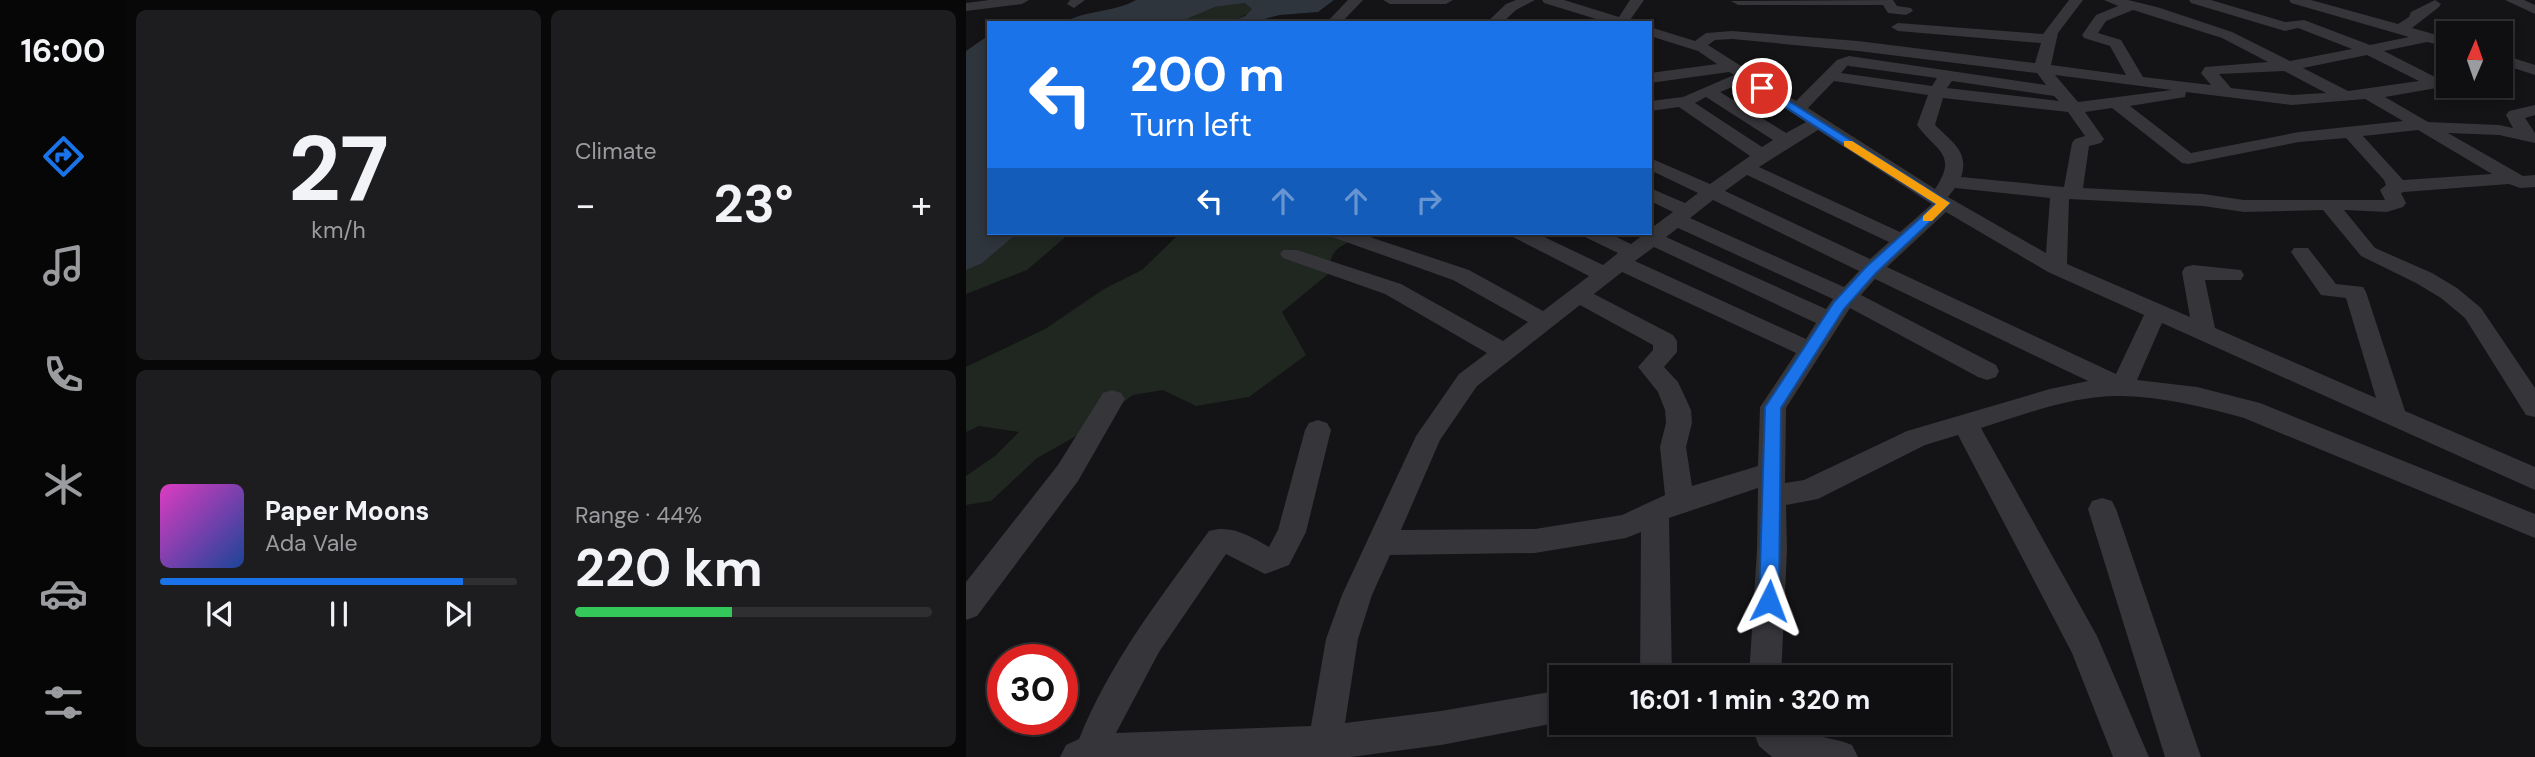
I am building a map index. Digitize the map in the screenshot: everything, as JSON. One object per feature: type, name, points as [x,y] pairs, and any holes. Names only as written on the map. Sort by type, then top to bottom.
[{"type":"street","points":[[966,7],[1022,0]]},
{"type":"street","points":[[1335,21],[1356,0]]},
{"type":"street","points":[[1390,0],[1446,0]]},
{"type":"street","points":[[1495,21],[1511,7],[1528,0]]},
{"type":"street","points":[[1549,0],[1620,21]]},
{"type":"street","points":[[1624,21],[1637,0]]},
{"type":"street","points":[[2111,0],[2227,35],[2343,95]]},
{"type":"street","points":[[2196,0],[2286,27],[2299,23],[2436,79]]},
{"type":"street","points":[[2512,0],[2535,10]]},
{"type":"street","points":[[1697,46],[1716,35],[1733,7],[1887,1],[1893,10],[2048,47],[2137,80],[2292,100],[2368,94],[2436,83]]},
{"type":"street","points":[[2305,1],[2436,39]]},
{"type":"street","points":[[985,18],[1002,2]]},
{"type":"street","points":[[2401,29],[2416,19],[2416,15],[2434,4]]},
{"type":"street","points":[[2132,5],[2101,18],[2089,35],[2116,43],[2137,80]]},
{"type":"street","points":[[2056,91],[2048,47],[2072,6],[2101,18]]},
{"type":"street","points":[[1895,50],[1905,13]]},
{"type":"street","points":[[1652,32],[1697,46],[1807,117],[1944,195],[2056,267],[2535,479]]},
{"type":"street","points":[[1716,35],[1802,35],[1895,50],[1974,53],[2048,47]]},
{"type":"street","points":[[2220,89],[2209,73],[2211,70],[2289,66],[2428,37]]},
{"type":"street","points":[[1940,43],[1974,53]]},
{"type":"street","points":[[1325,743],[1342,639],[1357,595],[1429,436],[1468,380],[1647,240],[1785,140],[1807,117],[1832,76],[1858,46]]},
{"type":"street","points":[[1844,61],[2056,91],[2074,108],[2085,120],[2095,139],[2081,143],[2066,193],[2056,267]]},
{"type":"street","points":[[1652,78],[1738,71]]},
{"type":"street","points":[[1652,106],[1682,102],[1738,71]]},
{"type":"street","points":[[1766,665],[1772,550],[1773,407],[1847,297],[1944,195],[1957,160],[1952,149],[1928,130],[1926,125],[1937,92],[1947,75]]},
{"type":"street","points":[[1832,76],[2074,108],[2220,89]]},
{"type":"street","points":[[1708,90],[1785,140]]},
{"type":"street","points":[[2368,94],[2527,182]]},
{"type":"street","points":[[1682,102],[1755,162],[1903,241]]},
{"type":"street","points":[[2115,102],[2188,159],[2276,141],[2422,126],[2504,145],[2531,137],[2515,115],[2535,110]]},
{"type":"street","points":[[2350,132],[2393,178],[2397,188]]},
{"type":"street","points":[[2504,145],[2527,182]]},
{"type":"street","points":[[1652,164],[2122,387]]},
{"type":"street","points":[[1944,195],[2066,193],[2203,200],[2244,206],[2394,205],[2396,203],[2390,190],[2397,188],[2527,182]]},
{"type":"street","points":[[2328,204],[2368,252],[2449,292],[2473,313],[2535,408]]},
{"type":"street","points":[[1345,235],[1461,275],[1544,321]]},
{"type":"street","points":[[1556,235],[1647,240],[1830,320]]},
{"type":"street","points":[[1608,235],[1647,240],[1847,297],[1987,371]]},
{"type":"street","points":[[1647,240],[1810,350]]},
{"type":"street","points":[[2301,252],[2329,290],[2355,292],[2394,417]]},
{"type":"street","points":[[1290,254],[1393,289],[1504,352]]},
{"type":"street","points":[[2204,333],[2193,272],[2233,275]]},
{"type":"street","points":[[1578,294],[1665,341],[1665,352],[1650,367],[1669,388],[1678,410],[1679,423],[1673,447],[1667,506],[1657,665]]},
{"type":"street","points":[[2122,387],[2156,312]]},
{"type":"street","points":[[1381,543],[1535,541],[1626,526],[1667,506],[1771,485],[1808,491],[1916,438],[2049,398],[2086,390],[2122,387],[2197,396],[2251,410],[2535,526]]},
{"type":"street","points":[[966,606],[1068,472],[1112,399]]},
{"type":"street","points":[[1965,424],[2086,647],[2131,757]]},
{"type":"street","points":[[1085,754],[1145,645],[1219,540],[1240,544],[1265,561],[1279,556],[1292,533],[1318,430]]},
{"type":"street","points":[[2102,509],[2183,757]]},
{"type":"street","points":[[1085,754],[1325,743],[1441,728],[1549,708]]},
{"type":"street","points":[[1774,735],[1777,741],[1796,750],[1840,757]]},
{"type":"shaded area","points":[[1136,0],[1334,0],[1318,12],[1280,15],[1257,21],[1232,21],[1245,16],[1252,9],[1245,3],[1215,7],[1182,21],[1068,21]]},
{"type":"shaded area","points":[[1245,3],[1253,9],[1230,21],[1182,21],[1215,7]]},
{"type":"shaded area","points":[[987,36],[987,235],[1016,235],[981,264],[966,270],[966,51]]},
{"type":"shaded area","points":[[1016,235],[1068,235],[1027,270],[966,294],[966,270],[981,264]]},
{"type":"shaded area","points":[[1178,235],[1360,235],[1336,250],[1328,274],[1282,312],[1306,355],[1249,397],[1196,406],[1163,390],[1133,395],[1078,435],[1037,458],[991,501],[966,505],[966,476],[995,456],[1019,432],[979,426],[966,432],[966,367],[1045,329],[1104,289],[1142,270]]},
{"type":"slow traffic","points":[[1848,143],[1944,203],[1928,218]]},
{"type":"route","points":[[1762,88],[1944,203],[1871,270],[1839,306],[1773,407],[1769,601]]}]
